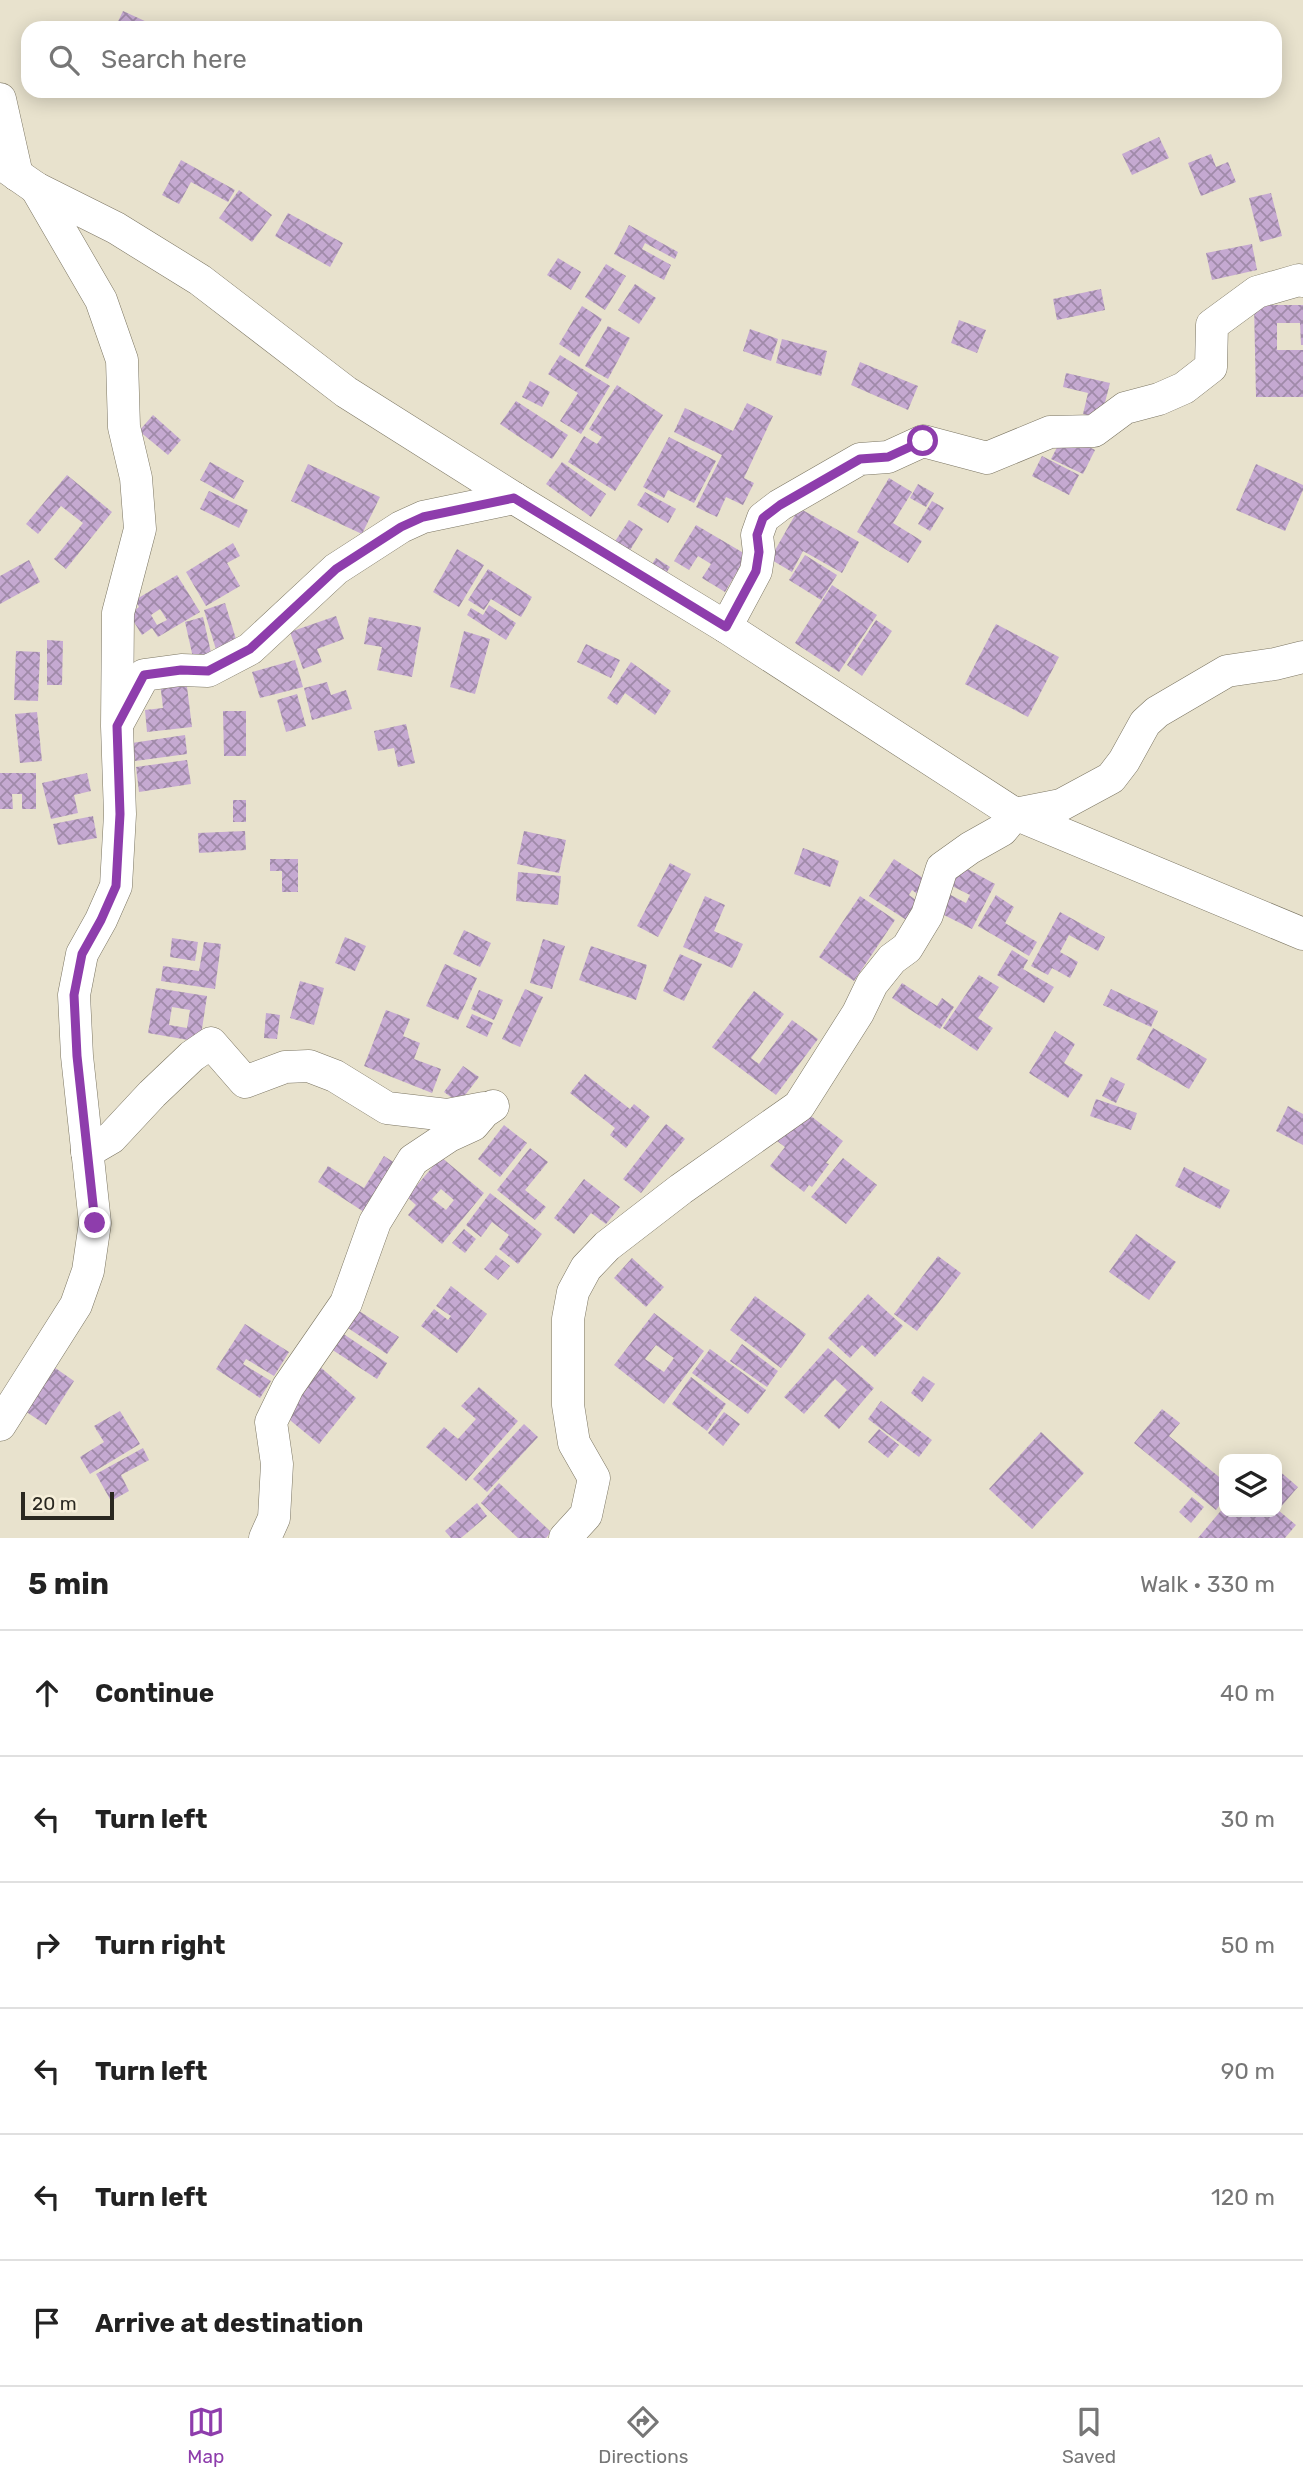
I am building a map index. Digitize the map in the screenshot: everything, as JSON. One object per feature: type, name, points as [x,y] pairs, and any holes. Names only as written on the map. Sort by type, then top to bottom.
[{"type":"street","points":[[0,99],[18,176],[101,300],[122,360],[124,427],[136,478],[140,529],[118,613],[117,726],[120,814],[116,886],[82,954],[74,995],[77,1056],[95,1223],[88,1271],[76,1305],[0,1425]]},
{"type":"street","points":[[18,176],[116,228],[200,280],[346,391],[514,498],[726,627],[1015,814],[1303,934]]},
{"type":"street","points":[[726,627],[756,571],[759,552],[757,535],[763,518],[780,505],[860,459],[888,457],[923,441],[987,458],[1050,432],[1094,431],[1125,408],[1184,388],[1212,367],[1212,325],[1256,292],[1303,281]]},
{"type":"street","points":[[117,726],[144,675],[181,670],[208,671],[250,649],[336,569],[401,527],[423,517],[514,498]]},
{"type":"street","points":[[565,1538],[586,1516],[594,1478],[574,1443],[568,1405],[568,1320],[573,1292],[586,1268],[607,1246],[681,1189],[799,1106],[858,1013],[872,984],[892,959],[907,948],[927,915],[942,868],[1002,830],[1015,814],[1061,805],[1111,778],[1124,761],[1145,723],[1157,712],[1227,671],[1303,657]]},
{"type":"street","points":[[88,1152],[111,1138],[152,1094],[192,1056],[211,1043],[245,1082],[285,1067],[309,1066],[335,1076],[387,1108],[447,1115],[493,1106],[473,1125],[449,1136],[413,1160],[375,1222],[346,1303],[288,1387],[271,1422],[277,1465],[274,1518],[265,1538]]},
{"type":"building","points":[[123,11],[145,21],[118,21]]},
{"type":"building","points":[[1159,137],[1169,158],[1132,175],[1122,154]]},
{"type":"building","points":[[1211,154],[1216,167],[1228,162],[1236,182],[1201,196],[1188,163]]},
{"type":"building","points":[[181,160],[235,190],[228,202],[191,182],[179,204],[162,195]]},
{"type":"building","points":[[239,190],[272,215],[252,242],[219,218]]},
{"type":"building","points":[[1271,193],[1282,236],[1260,242],[1249,198]]},
{"type":"building","points":[[288,213],[343,243],[330,267],[275,236]]},
{"type":"building","points":[[629,225],[678,252],[675,259],[645,243],[642,249],[671,265],[664,280],[614,254]]},
{"type":"building","points":[[1252,244],[1257,270],[1212,280],[1206,253]]},
{"type":"building","points":[[558,258],[581,272],[571,290],[547,275]]},
{"type":"building","points":[[606,264],[626,276],[605,310],[585,297]]},
{"type":"building","points":[[635,284],[656,298],[639,324],[618,310]]},
{"type":"building","points":[[1101,289],[1105,310],[1057,320],[1053,299]]},
{"type":"building","points":[[1254,305],[1303,305],[1303,345],[1300,323],[1277,323],[1277,350],[1303,350],[1303,397],[1256,397]]},
{"type":"building","points":[[582,306],[602,319],[579,357],[559,344]]},
{"type":"building","points":[[959,320],[986,330],[977,353],[951,343]]},
{"type":"building","points":[[608,326],[630,338],[608,379],[585,366]]},
{"type":"building","points":[[750,329],[778,339],[771,361],[743,351]]},
{"type":"building","points":[[782,339],[827,351],[821,376],[776,363]]},
{"type":"building","points":[[560,355],[610,386],[581,434],[560,421],[578,393],[548,374]]},
{"type":"building","points":[[860,362],[918,386],[908,410],[851,385]]},
{"type":"building","points":[[1066,373],[1110,383],[1101,418],[1083,414],[1088,393],[1063,387]]},
{"type":"building","points":[[530,381],[550,392],[542,407],[522,397]]},
{"type":"building","points":[[617,385],[663,415],[615,491],[568,462],[584,436],[597,444],[602,437],[589,429]]},
{"type":"building","points":[[516,401],[568,435],[552,459],[500,424]]},
{"type":"building","points":[[747,403],[773,416],[744,478],[754,483],[743,505],[726,497],[717,517],[696,507],[722,455],[674,432],[685,408],[733,431]]},
{"type":"building","points":[[153,415],[181,440],[168,455],[139,431]]},
{"type":"building","points":[[1064,434],[1095,450],[1083,474],[1051,459]]},
{"type":"building","points":[[669,437],[716,461],[694,503],[668,490],[664,498],[643,487]]},
{"type":"building","points":[[1042,456],[1079,475],[1069,495],[1032,476]]},
{"type":"building","points":[[210,462],[244,481],[234,499],[200,480]]},
{"type":"building","points":[[562,462],[606,494],[591,517],[546,484]]},
{"type":"building","points":[[308,464],[380,497],[362,534],[291,501]]},
{"type":"building","points":[[1256,464],[1303,485],[1285,531],[1236,510]]},
{"type":"building","points":[[67,475],[112,512],[66,569],[54,559],[83,523],[61,506],[38,534],[26,524]]},
{"type":"building","points":[[889,478],[912,492],[893,523],[922,541],[908,563],[857,532]]},
{"type":"building","points":[[918,484],[934,493],[926,507],[910,498]]},
{"type":"building","points":[[209,491],[248,510],[239,528],[200,509]]},
{"type":"building","points":[[645,492],[676,509],[668,523],[637,505]]},
{"type":"building","points":[[932,501],[944,508],[930,531],[918,524]]},
{"type":"building","points":[[799,508],[859,542],[842,573],[803,551],[792,572],[770,559]]},
{"type":"building","points":[[629,520],[643,529],[627,555],[612,546]]},
{"type":"building","points":[[696,525],[747,555],[725,592],[702,578],[711,564],[698,556],[689,570],[674,561]]},
{"type":"building","points":[[233,543],[240,556],[227,563],[240,586],[206,606],[186,572]]},
{"type":"building","points":[[457,549],[484,565],[459,607],[433,592]]},
{"type":"building","points":[[805,555],[837,575],[821,600],[789,580]]},
{"type":"building","points":[[656,558],[670,567],[662,580],[648,570]]},
{"type":"building","points":[[29,560],[40,582],[0,604],[0,576]]},
{"type":"building","points":[[488,569],[532,597],[521,617],[491,599],[484,610],[468,600]]},
{"type":"building","points":[[177,575],[200,612],[158,637],[152,628],[142,635],[129,614],[139,607],[135,600]],"holes":[[[160,609],[167,620],[157,625],[151,615]]]},
{"type":"building","points":[[832,585],[877,615],[839,672],[795,643]]},
{"type":"building","points":[[225,603],[239,649],[218,656],[204,610]]},
{"type":"building","points":[[489,605],[516,623],[506,640],[467,615],[471,608],[483,615]]},
{"type":"building","points":[[336,616],[344,639],[317,649],[322,662],[303,669],[290,632]]},
{"type":"building","points":[[203,617],[212,657],[194,662],[185,622]]},
{"type":"building","points":[[369,617],[421,627],[412,677],[377,670],[382,647],[364,644]]},
{"type":"building","points":[[876,620],[892,631],[862,676],[847,665]]},
{"type":"building","points":[[996,624],[1059,657],[1028,717],[965,684]]},
{"type":"building","points":[[464,631],[490,639],[475,694],[450,687]]},
{"type":"building","points":[[47,640],[63,641],[62,685],[47,685]]},
{"type":"building","points":[[586,644],[620,660],[611,678],[577,662]]},
{"type":"building","points":[[16,651],[40,652],[38,701],[14,700]]},
{"type":"building","points":[[295,660],[303,687],[260,698],[252,672]]},
{"type":"building","points":[[631,662],[671,691],[655,715],[625,693],[617,705],[607,698]]},
{"type":"building","points":[[186,679],[192,727],[147,732],[145,710],[163,708],[160,682]]},
{"type":"building","points":[[327,682],[331,695],[346,690],[352,709],[312,720],[304,688]]},
{"type":"building","points":[[297,694],[306,726],[286,732],[277,700]]},
{"type":"building","points":[[223,711],[246,711],[246,756],[224,756]]},
{"type":"building","points":[[37,712],[42,761],[20,763],[15,714]]},
{"type":"building","points":[[406,724],[415,763],[398,767],[394,748],[378,751],[374,731]]},
{"type":"building","points":[[185,735],[187,754],[135,761],[132,743]]},
{"type":"building","points":[[187,760],[191,784],[139,792],[136,767]]},
{"type":"building","points":[[0,773],[36,773],[36,809],[22,809],[22,794],[12,794],[13,809],[0,809]]},
{"type":"building","points":[[87,773],[91,791],[74,795],[78,813],[51,819],[42,783]]},
{"type":"building","points":[[233,800],[246,800],[246,822],[233,822]]},
{"type":"building","points":[[93,816],[97,838],[58,845],[53,824]]},
{"type":"building","points":[[245,831],[246,850],[199,853],[198,833]]},
{"type":"building","points":[[524,831],[566,840],[559,873],[517,864]]},
{"type":"building","points":[[803,848],[839,861],[830,887],[794,874]]},
{"type":"building","points":[[270,859],[298,859],[298,892],[282,892],[282,871],[270,871]]},
{"type":"building","points":[[894,859],[932,884],[923,898],[912,890],[909,895],[920,903],[908,921],[869,896]]},
{"type":"building","points":[[670,863],[691,874],[658,937],[637,926]]},
{"type":"building","points":[[962,866],[995,884],[972,929],[936,911],[945,892],[966,903],[970,895],[952,886]]},
{"type":"building","points":[[518,872],[561,876],[558,905],[516,901]]},
{"type":"building","points":[[996,895],[1014,907],[1005,923],[1037,942],[1029,956],[978,926]]},
{"type":"building","points":[[705,896],[725,905],[714,931],[743,944],[732,968],[683,947]]},
{"type":"building","points":[[860,896],[895,920],[854,981],[819,957]]},
{"type":"building","points":[[1060,912],[1105,937],[1098,951],[1069,935],[1060,952],[1078,962],[1070,978],[1052,968],[1048,975],[1031,966]]},
{"type":"building","points":[[464,930],[491,943],[480,967],[453,954]]},
{"type":"building","points":[[345,937],[366,946],[355,971],[335,963]]},
{"type":"building","points":[[172,938],[198,942],[195,961],[170,957]]},
{"type":"building","points":[[543,939],[565,946],[552,989],[530,983]]},
{"type":"building","points":[[204,942],[221,944],[215,989],[161,981],[163,966],[199,971]]},
{"type":"building","points":[[591,946],[647,965],[636,1000],[579,980]]},
{"type":"building","points":[[1012,950],[1028,960],[1023,969],[1054,987],[1044,1003],[997,975]]},
{"type":"building","points":[[680,954],[702,964],[684,1001],[663,991]]},
{"type":"building","points":[[445,964],[477,978],[458,1020],[426,1006]]},
{"type":"building","points":[[979,975],[999,987],[978,1018],[993,1028],[977,1051],[943,1028]]},
{"type":"building","points":[[300,981],[324,988],[314,1025],[290,1018]]},
{"type":"building","points":[[902,983],[937,1006],[942,998],[954,1007],[940,1029],[892,998]]},
{"type":"building","points":[[156,988],[207,996],[200,1042],[148,1033]],"holes":[[[172,1007],[190,1010],[187,1028],[169,1025]]]},
{"type":"building","points":[[525,989],[543,997],[520,1047],[502,1039]]},
{"type":"building","points":[[1111,989],[1158,1011],[1151,1027],[1103,1005]]},
{"type":"building","points":[[479,990],[503,1000],[494,1020],[471,1009]]},
{"type":"building","points":[[754,991],[784,1014],[751,1058],[759,1064],[792,1020],[818,1039],[776,1095],[712,1047]]},
{"type":"building","points":[[386,1010],[410,1019],[403,1036],[420,1043],[414,1059],[441,1069],[432,1093],[364,1066]]},
{"type":"building","points":[[266,1013],[280,1015],[277,1039],[264,1038]]},
{"type":"building","points":[[472,1014],[493,1023],[487,1037],[466,1027]]},
{"type":"building","points":[[1153,1028],[1207,1059],[1189,1089],[1136,1059]]},
{"type":"building","points":[[1055,1031],[1075,1044],[1064,1063],[1083,1075],[1068,1098],[1029,1073]]},
{"type":"building","points":[[463,1066],[479,1077],[459,1103],[444,1092]]},
{"type":"building","points":[[585,1074],[630,1109],[634,1104],[650,1117],[626,1148],[610,1135],[615,1128],[570,1093]]},
{"type":"building","points":[[1111,1077],[1125,1084],[1116,1103],[1102,1096]]},
{"type":"building","points":[[1096,1099],[1137,1113],[1131,1130],[1090,1116]]},
{"type":"building","points":[[1288,1106],[1303,1114],[1303,1145],[1276,1131]]},
{"type":"building","points":[[807,1113],[843,1141],[812,1187],[809,1185],[804,1192],[770,1166],[785,1147],[773,1138],[786,1121],[795,1128]]},
{"type":"building","points":[[666,1124],[685,1139],[641,1193],[623,1179]]},
{"type":"building","points":[[504,1125],[527,1143],[500,1177],[478,1159]]},
{"type":"building","points":[[530,1148],[548,1162],[525,1190],[546,1207],[535,1220],[497,1190]]},
{"type":"building","points":[[384,1156],[398,1165],[367,1214],[318,1182],[328,1166],[364,1188]]},
{"type":"building","points":[[441,1157],[484,1193],[442,1244],[408,1215],[416,1205],[407,1197]],"holes":[[[441,1189],[454,1200],[446,1210],[432,1199]]]},
{"type":"building","points":[[843,1158],[877,1185],[846,1224],[811,1197]]},
{"type":"building","points":[[1184,1167],[1230,1190],[1220,1209],[1175,1186]]},
{"type":"building","points":[[584,1179],[620,1207],[606,1224],[591,1213],[574,1234],[554,1218]]},
{"type":"building","points":[[490,1193],[542,1234],[518,1264],[499,1249],[509,1235],[492,1222],[481,1237],[466,1225]]},
{"type":"building","points":[[464,1229],[476,1239],[465,1253],[452,1243]]},
{"type":"building","points":[[1136,1234],[1176,1262],[1149,1300],[1109,1272]]},
{"type":"building","points":[[496,1255],[510,1266],[498,1280],[484,1269]]},
{"type":"building","points":[[938,1256],[961,1273],[917,1331],[894,1314]]},
{"type":"building","points":[[632,1258],[664,1287],[646,1307],[614,1278]]},
{"type":"building","points":[[451,1286],[487,1314],[457,1353],[421,1326],[434,1309],[448,1320],[451,1316],[436,1306]]},
{"type":"building","points":[[868,1294],[903,1326],[875,1357],[862,1345],[850,1358],[828,1338]]},
{"type":"building","points":[[755,1296],[806,1334],[781,1368],[730,1330]]},
{"type":"building","points":[[356,1309],[399,1337],[387,1354],[345,1326]]},
{"type":"building","points":[[654,1313],[704,1351],[664,1404],[614,1365]],"holes":[[[656,1345],[674,1358],[664,1372],[645,1359]]]},
{"type":"building","points":[[245,1324],[289,1352],[274,1376],[246,1359],[243,1364],[271,1381],[260,1398],[216,1369]]},
{"type":"building","points":[[339,1331],[387,1363],[377,1379],[328,1347]]},
{"type":"building","points":[[742,1344],[778,1371],[767,1387],[730,1361]]},
{"type":"building","points":[[828,1348],[874,1388],[839,1429],[824,1416],[847,1390],[835,1379],[804,1414],[784,1397]]},
{"type":"building","points":[[710,1349],[766,1390],[748,1414],[692,1373]]},
{"type":"building","points":[[51,1365],[74,1381],[46,1425],[22,1409]]},
{"type":"building","points":[[319,1366],[356,1398],[319,1444],[280,1412]]},
{"type":"building","points":[[923,1376],[935,1384],[922,1402],[911,1393]]},
{"type":"building","points":[[691,1377],[726,1404],[707,1431],[672,1404]]},
{"type":"building","points":[[479,1387],[518,1421],[466,1481],[426,1447],[444,1427],[458,1439],[476,1419],[461,1406]]},
{"type":"building","points":[[881,1401],[932,1440],[919,1457],[868,1419]]},
{"type":"building","points":[[1162,1409],[1180,1423],[1169,1436],[1219,1477],[1219,1506],[1216,1510],[1134,1443]]},
{"type":"building","points":[[120,1411],[140,1444],[90,1474],[80,1457],[104,1442],[94,1426]]},
{"type":"building","points":[[724,1412],[740,1424],[723,1446],[708,1433]]},
{"type":"building","points":[[524,1424],[538,1437],[487,1492],[473,1479]]},
{"type":"building","points":[[879,1429],[899,1445],[888,1458],[868,1442]]},
{"type":"building","points":[[1041,1432],[1084,1473],[1032,1529],[989,1489]]},
{"type":"building","points":[[143,1448],[149,1460],[121,1475],[129,1491],[111,1501],[96,1474]]},
{"type":"building","points":[[1282,1473],[1298,1487],[1282,1505]]},
{"type":"building","points":[[499,1483],[551,1532],[546,1538],[518,1538],[481,1503]]},
{"type":"building","points":[[1192,1497],[1204,1507],[1191,1523],[1179,1512]]},
{"type":"building","points":[[477,1503],[487,1516],[461,1538],[451,1538],[445,1531]]},
{"type":"building","points":[[1219,1513],[1219,1517],[1282,1517],[1282,1513],[1296,1525],[1285,1538],[1198,1538]]},
{"type":"route","points":[[95,1223],[77,1056],[74,995],[82,954],[116,886],[120,814],[117,726],[144,675],[181,670],[208,671],[250,649],[336,569],[401,527],[423,517],[514,498],[726,627],[756,571],[759,552],[757,535],[763,518],[780,505],[860,459],[888,457],[923,441]]}]
